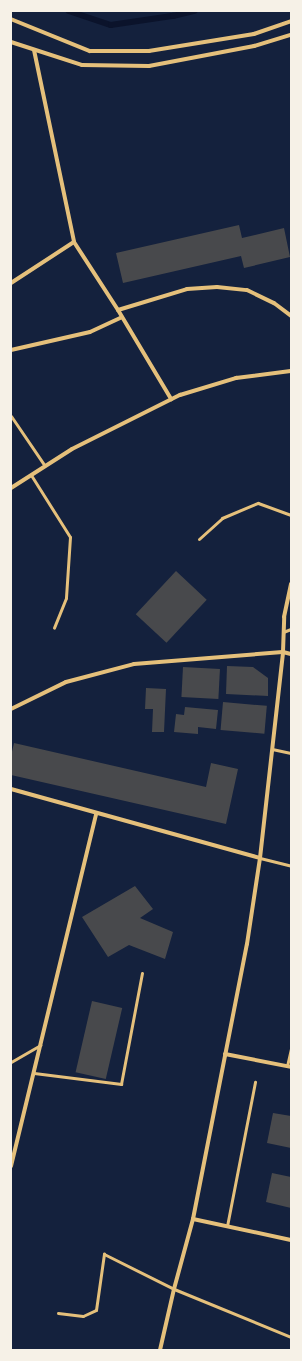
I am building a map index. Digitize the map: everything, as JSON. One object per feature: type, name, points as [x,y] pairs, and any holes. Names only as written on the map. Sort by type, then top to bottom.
[{"type":"street","points":[[11,19],[90,51],[149,51],[254,34],[291,22]]},
{"type":"street","points":[[11,42],[82,65],[149,66],[254,46],[291,34]]},
{"type":"street","points":[[34,50],[74,242],[118,310],[171,399]]},
{"type":"street","points":[[11,283],[74,242]]},
{"type":"street","points":[[118,310],[187,289],[217,287],[247,290],[274,303],[291,316]]},
{"type":"street","points":[[11,350],[90,332],[122,317]]},
{"type":"street","points":[[11,488],[72,449],[180,395],[236,378],[291,370]]},
{"type":"street","points":[[160,1350],[174,1289],[193,1219],[247,944],[260,858],[283,652],[284,617],[291,584]]},
{"type":"street","points":[[11,709],[66,682],[134,664],[283,652],[291,654]]},
{"type":"street","points":[[11,789],[96,814],[260,858]]},
{"type":"street","points":[[11,1166],[96,814]]},
{"type":"street","points":[[225,1054],[289,1066]]},
{"type":"street","points":[[193,1219],[291,1240]]},
{"type":"lane","points":[[11,416],[45,466]]},
{"type":"lane","points":[[31,475],[70,537],[66,598],[54,628]]},
{"type":"lane","points":[[200,539],[222,518],[258,503],[291,515]]},
{"type":"lane","points":[[283,632],[291,629]]},
{"type":"lane","points":[[272,749],[291,753]]},
{"type":"lane","points":[[260,858],[291,866]]},
{"type":"lane","points":[[34,1073],[121,1084],[142,972]]},
{"type":"lane","points":[[11,1062],[40,1045]]},
{"type":"lane","points":[[289,1066],[291,1048]]},
{"type":"lane","points":[[227,1226],[255,1082]]},
{"type":"lane","points":[[58,1313],[83,1316],[96,1310],[104,1254],[174,1289],[291,1337]]},
{"type":"building","points":[[239,225],[242,238],[284,228],[290,257],[244,268],[241,256],[123,283],[116,253]]},
{"type":"building","points":[[176,571],[207,600],[166,643],[136,614]]},
{"type":"building","points":[[227,666],[253,667],[268,678],[268,696],[226,694]]},
{"type":"building","points":[[183,667],[220,669],[218,699],[181,697]]},
{"type":"building","points":[[146,688],[166,689],[164,732],[152,732],[153,709],[145,709]]},
{"type":"building","points":[[223,702],[267,706],[264,734],[221,730]]},
{"type":"building","points":[[185,707],[218,710],[216,729],[198,727],[198,734],[174,732],[176,714],[184,715]]},
{"type":"building","points":[[14,743],[206,787],[211,763],[238,769],[226,824],[11,775],[11,756]]},
{"type":"building","points":[[135,886],[153,909],[140,918],[173,932],[165,959],[129,945],[108,957],[82,917]]},
{"type":"building","points":[[92,1001],[122,1008],[106,1079],[76,1072]]},
{"type":"building","points":[[273,1113],[291,1116],[291,1148],[267,1143]]},
{"type":"building","points":[[272,1173],[291,1177],[291,1208],[266,1202]]},
{"type":"waterway","points":[[69,11],[111,25],[173,16],[194,11]]}]
